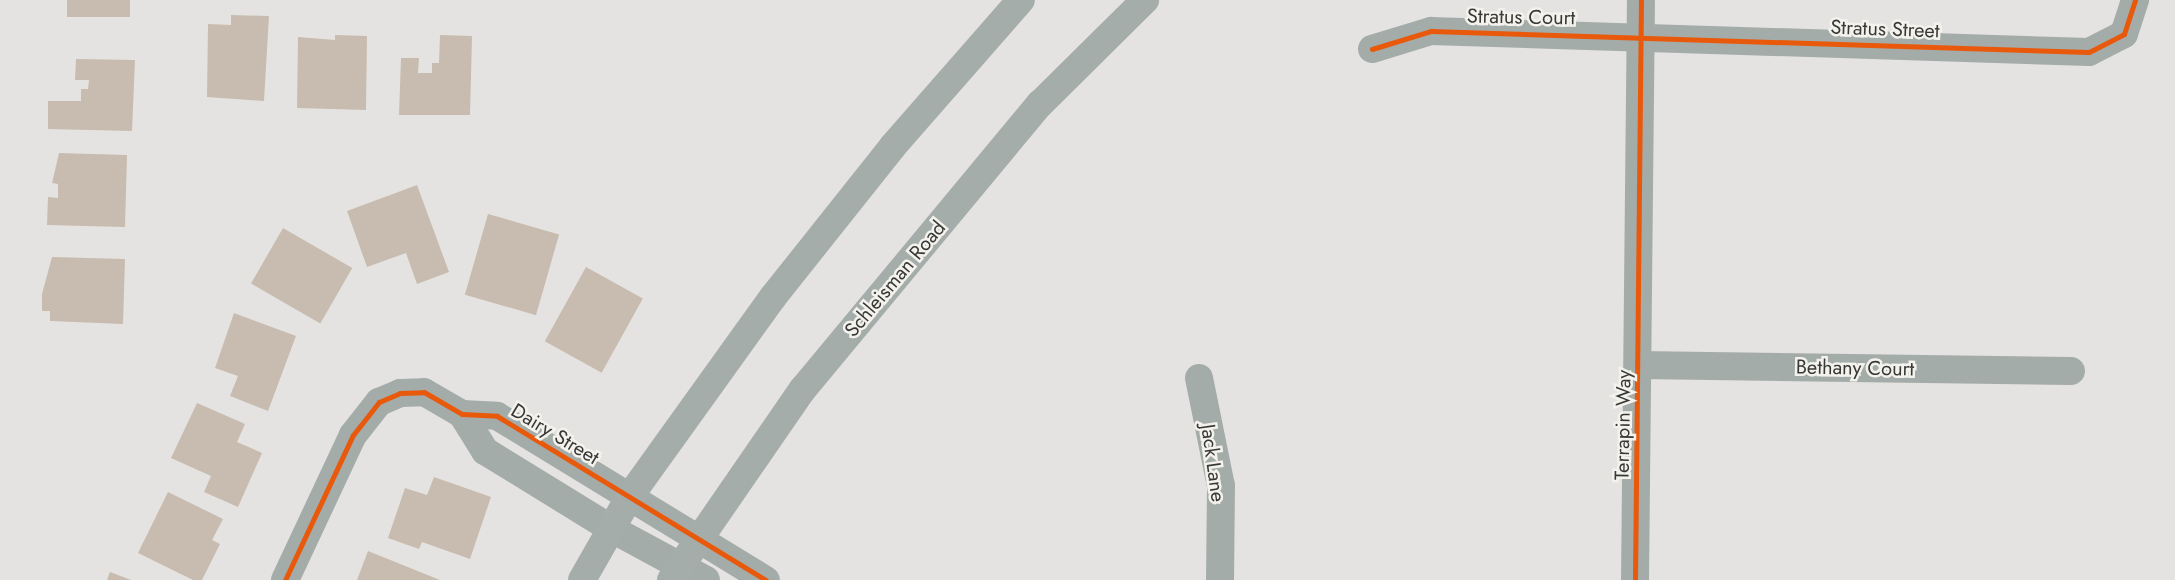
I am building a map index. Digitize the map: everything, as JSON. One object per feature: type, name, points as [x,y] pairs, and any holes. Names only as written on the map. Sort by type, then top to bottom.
[{"type":"main road","points":[[582,580],[630,496],[773,297],[893,146],[1021,0]]},
{"type":"main road","name":"Schleisman Road","points":[[676,573],[803,389],[1040,104],[1145,0]]},
{"type":"street","name":"Terrapin Way","points":[[1635,580],[1641,0]]},
{"type":"street","name":"Stratus Street","points":[[1641,34],[2089,52],[2124,34],[2135,0]]},
{"type":"street","name":"Stratus Court","points":[[1372,49],[1431,31],[1641,34]]},
{"type":"street","name":"Bethany Court","points":[[1638,365],[2071,371]]},
{"type":"street","name":"Jack Lane","points":[[1198,378],[1220,486],[1220,580]]},
{"type":"street","name":"Dairy Street","points":[[285,580],[352,436],[379,402],[400,393],[424,392],[462,414],[497,416],[766,580]]},
{"type":"street","name":"Dairy Street","points":[[462,414],[485,450],[610,528],[676,573],[706,580]]},
{"type":"building","points":[[67,0],[130,0],[130,17],[67,17]]},
{"type":"building","points":[[231,15],[269,16],[264,101],[207,97],[208,24],[231,25]]},
{"type":"building","points":[[335,35],[367,36],[366,110],[297,108],[298,37],[335,40]]},
{"type":"building","points":[[440,35],[472,36],[470,115],[399,115],[401,58],[419,58],[418,73],[432,73],[432,63],[439,63]]},
{"type":"building","points":[[76,59],[135,60],[132,131],[48,129],[48,101],[81,101],[81,89],[88,89],[89,80],[75,80]]},
{"type":"building","points":[[59,153],[127,155],[125,227],[47,225],[48,197],[58,198],[58,184],[52,183]]},
{"type":"building","points":[[417,185],[449,272],[417,284],[406,253],[367,267],[347,211]]},
{"type":"building","points":[[488,214],[559,234],[536,315],[465,295]]},
{"type":"building","points":[[283,228],[352,268],[320,323],[251,283]]},
{"type":"building","points":[[52,257],[125,259],[123,324],[50,321],[50,311],[42,311],[42,294]]},
{"type":"building","points":[[586,267],[643,299],[602,373],[545,341]]},
{"type":"building","points":[[234,313],[296,336],[268,411],[230,396],[238,376],[215,368]]},
{"type":"building","points":[[197,403],[245,424],[237,442],[262,453],[238,507],[204,492],[211,476],[171,458]]},
{"type":"building","points":[[434,477],[491,497],[470,559],[422,542],[419,549],[388,538],[405,488],[427,495]]},
{"type":"building","points":[[168,492],[223,519],[212,540],[220,544],[202,580],[193,580],[138,553]]},
{"type":"building","points":[[368,551],[440,580],[357,580]]},
{"type":"building","points":[[110,572],[131,580],[107,580]]},
{"type":"cycle path","points":[[1635,580],[1641,0]]},
{"type":"cycle path","points":[[1372,49],[1431,31],[2089,52],[2124,34],[2135,0]]},
{"type":"cycle path","points":[[285,580],[353,435],[379,402],[400,393],[424,392],[462,414],[497,416],[766,580]]}]
